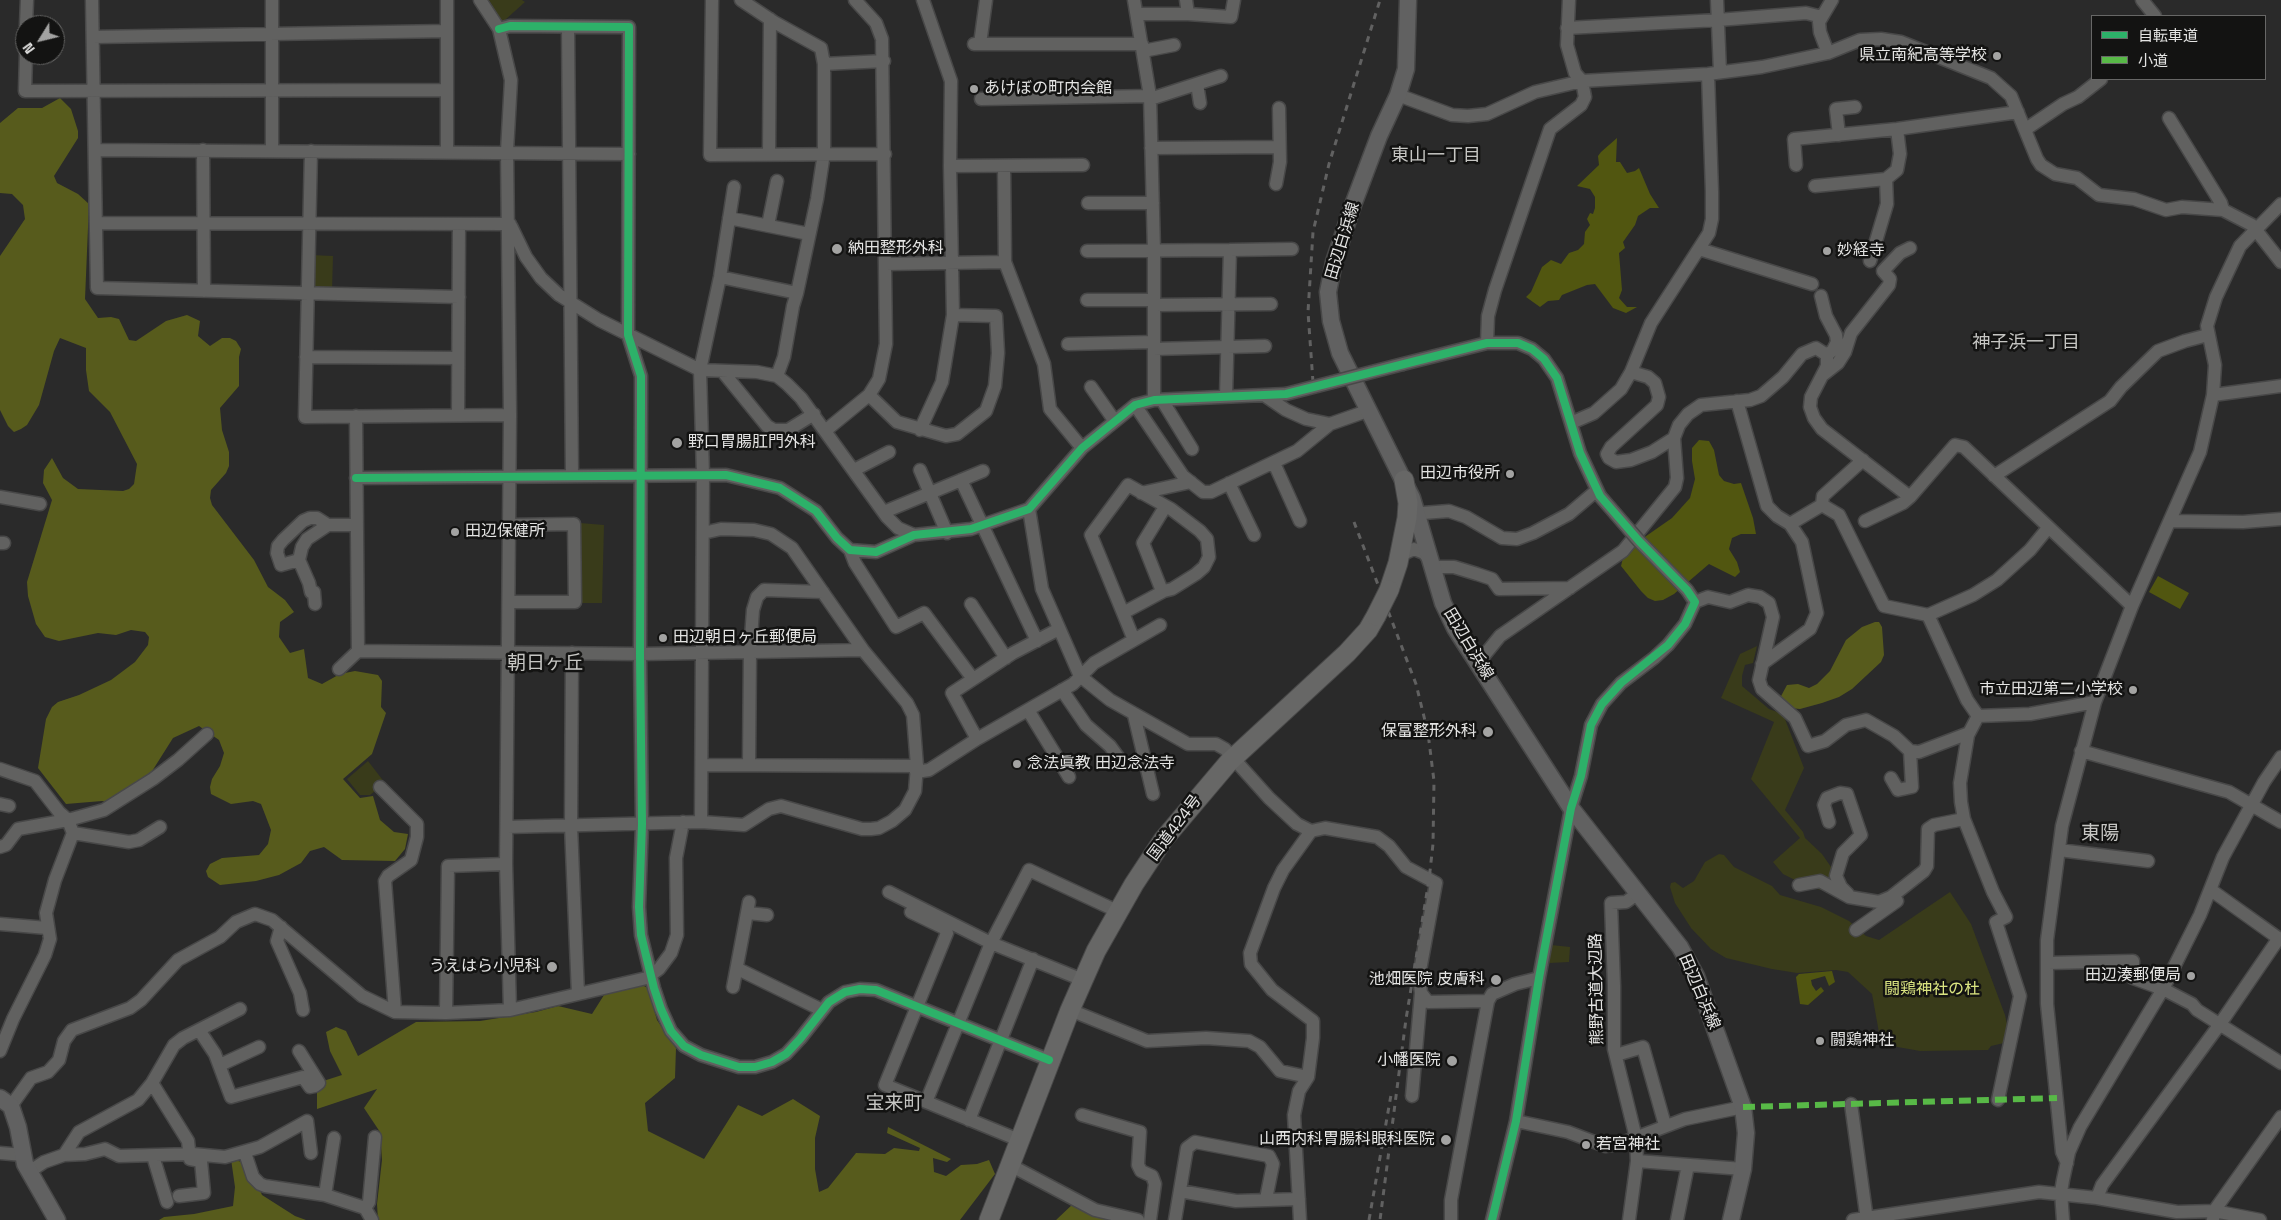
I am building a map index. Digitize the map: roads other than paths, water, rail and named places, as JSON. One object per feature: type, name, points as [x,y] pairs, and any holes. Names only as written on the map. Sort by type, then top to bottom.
[{"type":"highway","name":"国道424号","points":[[989,1220],[1070,1010],[1117,911],[1163,840],[1188,809],[1233,758],[1347,653],[1368,630],[1376,616],[1390,590],[1412,517],[1404,480]]},
{"type":"main road","name":"田辺白浜線","points":[[1404,480],[1340,353],[1331,321],[1328,292],[1334,262],[1353,205],[1379,136],[1398,96],[1406,69],[1408,0]]},
{"type":"main road","name":"田辺白浜線","points":[[1412,517],[1431,563],[1448,616],[1571,808],[1680,947],[1696,976],[1743,1107],[1746,1133],[1743,1169],[1731,1220]]},
{"type":"main road","points":[[5,1102],[18,1127],[23,1155],[29,1172],[56,1220]]},
{"type":"street","points":[[26,15],[27,0]]},
{"type":"street","points":[[92,0],[97,288],[459,297]]},
{"type":"street","points":[[272,0],[271,34],[274,90],[272,150]]},
{"type":"street","points":[[447,0],[447,151]]},
{"type":"street","points":[[480,0],[499,29],[511,80],[507,151],[510,224],[510,652],[506,864],[510,1010]]},
{"type":"street","points":[[712,0],[710,155],[885,154]]},
{"type":"street","points":[[742,0],[770,19],[821,48],[824,64],[824,153],[798,293],[793,306],[784,357],[777,376]]},
{"type":"street","points":[[825,431],[869,395],[879,379],[884,361],[886,264],[884,61],[882,39],[876,23],[855,0]]},
{"type":"street","points":[[920,430],[942,382],[953,316],[950,166],[951,81],[923,0]]},
{"type":"street","points":[[986,0],[977,44],[1174,46]]},
{"type":"street","points":[[1134,0],[1150,97],[1154,251],[1154,345],[1158,400],[1192,449]]},
{"type":"street","points":[[1186,0],[1188,14]]},
{"type":"street","points":[[1137,14],[1188,14],[1231,18],[1234,0]]},
{"type":"street","points":[[1487,343],[1488,316],[1495,290],[1550,129],[1581,105],[1585,97],[1582,81],[1575,73],[1567,45],[1569,0]]},
{"type":"street","points":[[1571,423],[1582,420],[1603,406],[1621,389],[1631,372],[1651,323],[1709,233],[1712,219],[1717,0]]},
{"type":"street","points":[[1828,53],[1820,32],[1822,17],[1832,0]]},
{"type":"street","points":[[2142,0],[2153,15]]},
{"type":"street","points":[[1567,28],[1806,13],[1822,17]]},
{"type":"street","points":[[769,154],[770,19]]},
{"type":"street","points":[[499,29],[510,26],[629,27],[628,336],[641,376],[640,654],[642,824],[639,907],[641,935],[651,976],[661,1009],[671,1031],[684,1046],[719,1062],[739,1067],[755,1067],[772,1062],[786,1054],[829,1002],[845,992],[860,989],[876,990],[1050,1060]]},
{"type":"street","points":[[568,27],[572,475]]},
{"type":"street","points":[[93,37],[447,31]]},
{"type":"street","points":[[1398,96],[1452,115],[1487,114],[1535,92],[1582,81],[1714,73],[1762,67],[1828,53],[1860,40],[1881,39],[1901,42],[1991,78],[2011,96],[2026,129],[2029,142],[2041,165],[2055,174],[2077,178],[2099,195],[2134,198],[2166,210],[2182,208],[2222,210],[2238,216],[2256,229],[2281,262]]},
{"type":"street","points":[[824,64],[884,61]]},
{"type":"street","points":[[26,65],[25,92],[446,90]]},
{"type":"street","points":[[986,95],[1150,97],[1221,76]]},
{"type":"street","points":[[2026,129],[2063,104],[2078,97],[2100,80]]},
{"type":"street","points":[[1197,84],[1200,103]]},
{"type":"street","points":[[1839,135],[1836,109],[1855,107]]},
{"type":"street","points":[[1276,184],[1280,162],[1279,108]]},
{"type":"street","points":[[1796,165],[1794,139],[1897,129],[2018,112]]},
{"type":"street","points":[[2169,118],[2221,203],[2222,210]]},
{"type":"street","points":[[1815,186],[1886,179],[1896,170],[1900,154],[1897,129]]},
{"type":"street","points":[[1152,148],[1279,147]]},
{"type":"street","points":[[95,150],[507,151],[629,154]]},
{"type":"street","points":[[203,150],[204,291]]},
{"type":"street","points":[[311,151],[305,416],[510,415]]},
{"type":"street","points":[[950,166],[1083,165]]},
{"type":"street","points":[[1004,166],[1005,262],[1044,364],[1050,409],[1082,448]]},
{"type":"street","points":[[1870,261],[1887,204],[1886,179]]},
{"type":"street","points":[[768,225],[777,181]]},
{"type":"street","points":[[701,822],[703,475],[700,370],[720,277],[734,187]]},
{"type":"street","points":[[1088,203],[1153,203]]},
{"type":"street","points":[[2067,1163],[2062,1152],[2047,1004],[2047,940],[2062,826],[2095,702],[2132,606],[2171,522],[2200,452],[2213,395],[2214,352],[2208,336],[2207,326],[2216,297],[2240,246],[2281,204]]},
{"type":"street","points":[[729,218],[809,234]]},
{"type":"street","points":[[96,224],[510,224]]},
{"type":"street","points":[[458,415],[459,224]]},
{"type":"street","points":[[510,224],[526,257],[541,278],[570,303],[628,336],[700,370],[757,372],[777,376],[802,398],[884,512],[898,528],[914,535]]},
{"type":"street","points":[[1824,374],[1838,363],[1846,352],[1851,333],[1889,285],[1890,279],[1883,271],[1900,253],[1910,248]]},
{"type":"street","points":[[1087,251],[1292,249]]},
{"type":"street","points":[[1699,249],[1812,284]]},
{"type":"street","points":[[1226,396],[1230,250]]},
{"type":"street","points":[[886,264],[1005,262]]},
{"type":"street","points":[[720,277],[798,293]]},
{"type":"street","points":[[1821,296],[1826,316],[1836,335],[1837,342],[1833,350],[1827,355]]},
{"type":"street","points":[[1087,300],[1271,304]]},
{"type":"street","points":[[869,395],[897,422],[946,436],[956,434],[986,411],[995,386],[998,353],[996,316],[953,316]]},
{"type":"street","points":[[1994,476],[2110,402],[2121,387],[2158,351],[2185,341],[2208,336]]},
{"type":"street","points":[[850,550],[876,552],[914,535],[947,533],[982,526],[1029,509],[1082,448],[1114,420],[1135,405],[1158,400],[1286,394],[1487,343],[1509,342],[1525,345],[1544,359],[1557,378],[1583,462],[1598,493],[1639,541],[1687,590],[1695,602]]},
{"type":"street","points":[[1068,344],[1265,346]]},
{"type":"street","points":[[1478,662],[1500,636],[1623,551],[1675,487],[1674,438],[1679,425],[1688,414],[1701,404],[1750,400],[1771,389],[1802,354],[1808,350],[1816,348],[1827,355]]},
{"type":"street","points":[[1827,355],[1827,366],[1824,374],[1811,397],[1810,407],[1814,418],[1822,429],[1910,497]]},
{"type":"street","points":[[306,357],[458,358]]},
{"type":"street","points":[[723,372],[767,426],[774,430],[788,430],[814,414]]},
{"type":"street","points":[[1631,372],[1648,377],[1655,383],[1659,397],[1657,404],[1642,420],[1611,447],[1607,454],[1609,458],[1616,462],[1631,460],[1652,452],[1674,438]]},
{"type":"street","points":[[2213,395],[2281,386]]},
{"type":"street","points":[[1092,387],[1114,420]]},
{"type":"street","points":[[1264,395],[1286,410],[1306,419],[1330,424]]},
{"type":"street","points":[[1737,401],[1767,506],[1777,516],[1790,524],[1802,542],[1818,613],[1810,630],[1762,664]]},
{"type":"street","points":[[1135,405],[1182,476],[1203,492],[1212,492],[1274,463],[1298,451],[1330,424],[1368,411]]},
{"type":"street","points":[[339,669],[358,650],[356,416]]},
{"type":"street","points":[[1866,521],[1903,503],[1955,445],[1964,447],[2132,606]]},
{"type":"street","points":[[854,470],[889,452]]},
{"type":"street","points":[[1822,505],[1823,496],[1864,460]]},
{"type":"street","points":[[1274,463],[1300,520]]},
{"type":"street","points":[[920,470],[947,533]]},
{"type":"street","points":[[884,512],[983,471]]},
{"type":"street","points":[[356,478],[703,475],[747,479],[780,488],[816,511],[837,538],[850,550],[855,563],[896,627],[924,613],[973,679]]},
{"type":"street","points":[[961,480],[1036,641]]},
{"type":"street","points":[[1141,493],[1190,482]]},
{"type":"street","points":[[1229,483],[1254,535]]},
{"type":"street","points":[[1122,613],[1162,592],[1172,589],[1196,574],[1204,567],[1209,557],[1208,539],[1192,525],[1128,485],[1091,534],[1122,613],[1134,640]]},
{"type":"street","points":[[1412,517],[1449,511],[1502,538],[1516,539],[1569,514],[1598,493]]},
{"type":"street","points":[[0,497],[40,504]]},
{"type":"street","points":[[1822,505],[1839,515],[1884,606],[1928,615],[1973,595],[1996,580],[2030,550],[2048,528]]},
{"type":"street","points":[[1790,524],[1822,505]]},
{"type":"street","points":[[1162,592],[1142,543],[1165,507]]},
{"type":"street","points":[[1029,509],[1042,589],[1080,676],[1110,700],[1188,744],[1216,744],[1225,749],[1269,798],[1296,824],[1311,831],[1325,828],[1377,837],[1389,846],[1406,867],[1436,883],[1419,976],[1421,993],[1412,1096]]},
{"type":"street","points":[[299,560],[280,565],[277,553],[278,546],[303,520],[317,518],[328,525],[357,525]]},
{"type":"street","points":[[2171,522],[2243,522],[2281,519]]},
{"type":"street","points":[[509,525],[574,524],[575,602],[509,602]]},
{"type":"street","points":[[315,604],[314,592],[311,592],[299,560],[302,547],[307,539],[328,525]]},
{"type":"street","points":[[507,827],[683,822],[744,825],[769,809],[781,806],[862,829],[879,828],[905,810],[914,791],[916,769],[913,715],[907,703],[863,650],[792,548],[771,534],[754,530],[721,529],[703,533]]},
{"type":"street","points":[[1398,563],[1404,554],[1414,549],[1424,553],[1431,563],[1454,567],[1492,579],[1499,589],[1570,588]]},
{"type":"street","points":[[750,764],[750,651],[753,610],[757,597],[764,590],[823,592]]},
{"type":"street","points":[[1492,1220],[1516,1121],[1539,978],[1571,808],[1581,776],[1591,725],[1602,704],[1621,683],[1668,645],[1685,624],[1695,602],[1708,596],[1730,602],[1748,595],[1760,597],[1768,604],[1773,616],[1759,680],[1762,689],[1795,718],[1808,746],[1826,741],[1846,725],[1866,720],[1894,736],[1910,751],[1919,752],[1969,734]]},
{"type":"street","points":[[971,604],[1006,658]]},
{"type":"street","points":[[1928,615],[1967,700],[1978,716]]},
{"type":"street","points":[[702,765],[750,764],[929,770],[977,739],[1073,684],[1094,663],[1160,625]]},
{"type":"street","points":[[977,739],[952,693],[1006,658],[1059,629]]},
{"type":"street","points":[[358,650],[640,654],[863,650]]},
{"type":"street","points":[[572,653],[571,826],[578,994]]},
{"type":"street","points":[[1062,690],[1086,725],[1110,746],[1118,757]]},
{"type":"street","points":[[1978,716],[2030,714],[2095,702]]},
{"type":"street","points":[[1028,710],[1070,777]]},
{"type":"street","points":[[1134,715],[1153,794]]},
{"type":"street","points":[[1978,716],[1969,734],[1960,783],[1964,819],[1992,892],[2006,917],[1996,922],[2020,996],[1998,1100]]},
{"type":"street","points":[[0,847],[6,845],[18,829],[93,814],[113,805],[164,771],[206,734]]},
{"type":"street","points":[[1891,778],[1898,790],[1912,787],[1910,751]]},
{"type":"street","points":[[2081,751],[2229,792],[2281,822]]},
{"type":"street","points":[[2063,1220],[2061,1192],[2067,1163],[2080,1127],[2163,989],[2200,915],[2223,857],[2264,782],[2281,757]]},
{"type":"street","points":[[0,769],[35,781],[59,812],[68,820],[73,833],[55,880],[46,913],[50,939],[45,955],[13,1019],[0,1052]]},
{"type":"street","points":[[380,787],[418,824],[411,860],[388,876],[385,882],[395,1012]]},
{"type":"street","points":[[1829,822],[1824,805],[1827,798],[1840,793],[1847,794],[1861,835],[1843,853],[1836,876],[1842,887],[1852,897]]},
{"type":"street","points":[[1856,930],[1921,884],[1928,876],[1928,829],[1934,825],[1964,819]]},
{"type":"street","points":[[5,1102],[31,1078],[48,1072],[59,1060],[64,1040],[72,1030],[130,1008],[141,1000],[178,960],[220,937],[236,922],[256,914],[272,920],[362,996],[395,1012],[446,1013],[510,1010],[651,976],[672,953],[677,935],[676,858],[683,822]]},
{"type":"street","points":[[73,833],[129,842],[138,840],[160,827]]},
{"type":"street","points":[[1300,1220],[1294,1114],[1299,1091],[1308,1077],[1313,1038],[1313,1021],[1272,990],[1251,964],[1250,953],[1274,888],[1283,870],[1311,831]]},
{"type":"street","points":[[2059,850],[2148,861]]},
{"type":"street","points":[[446,1013],[448,866],[506,864]]},
{"type":"street","points":[[1799,886],[1820,881],[1852,897],[1879,902],[1891,897],[1924,871],[1927,866]]},
{"type":"street","points":[[926,1102],[991,943],[1029,870],[1117,911]]},
{"type":"street","points":[[2097,1198],[2102,1185],[2280,939],[2211,890]]},
{"type":"street","points":[[889,892],[991,943],[1083,980]]},
{"type":"street","name":"熊野古道大辺路","points":[[1629,1220],[1637,1162],[1636,1138],[1614,1049],[1611,903],[1626,902],[1637,894]]},
{"type":"street","points":[[734,987],[749,908],[767,915]]},
{"type":"street","points":[[912,912],[944,928],[947,933],[886,1085],[1019,1140]]},
{"type":"street","points":[[0,924],[47,928]]},
{"type":"street","points":[[281,928],[277,941],[300,993],[303,1010]]},
{"type":"street","points":[[970,1120],[1032,959]]},
{"type":"street","points":[[2048,963],[2133,961],[2133,978],[2163,989],[2192,1004],[2281,1063]]},
{"type":"street","points":[[738,969],[822,1010]]},
{"type":"street","points":[[1450,1220],[1451,1200],[1488,1002],[1492,994],[1515,984],[1539,978]]},
{"type":"street","points":[[1421,993],[1428,1002],[1488,1002]]},
{"type":"street","points":[[64,1154],[79,1132],[138,1100],[152,1083],[174,1045],[240,1009]]},
{"type":"street","points":[[1070,1010],[1147,1041],[1206,1038],[1250,1041],[1260,1047],[1280,1071],[1308,1077]]},
{"type":"street","points":[[199,1030],[220,1065],[231,1098],[303,1077],[310,1087],[320,1083],[299,1051]]},
{"type":"street","points":[[220,1065],[259,1047]]},
{"type":"street","points":[[1616,1055],[1642,1047],[1665,1125]]},
{"type":"street","points":[[152,1083],[188,1141],[190,1159],[201,1161],[204,1193],[179,1196]]},
{"type":"street","points":[[1851,1104],[1867,1218]]},
{"type":"street","points":[[1516,1121],[1568,1132],[1605,1146],[1619,1144],[1685,1119],[1743,1107]]},
{"type":"street","points":[[1082,1115],[1140,1132],[1138,1165],[1141,1171],[1152,1176],[1155,1184],[1150,1220]]},
{"type":"street","points":[[2213,1216],[2281,1117]]},
{"type":"street","points":[[29,1172],[44,1162],[64,1154],[85,1154],[105,1149],[119,1156],[190,1155],[226,1157],[260,1148],[307,1121],[322,1153],[326,1195]]},
{"type":"street","points":[[365,1208],[369,1202],[375,1137]]},
{"type":"street","points":[[322,1153],[334,1138]]},
{"type":"street","points":[[1175,1220],[1187,1148],[1194,1142],[1269,1156],[1273,1164],[1266,1199]]},
{"type":"street","points":[[0,1153],[23,1155]]},
{"type":"street","points":[[245,1153],[253,1177],[260,1184],[326,1195],[365,1208],[372,1220]]},
{"type":"street","points":[[153,1156],[167,1202]]},
{"type":"street","points":[[1637,1162],[1743,1169]]},
{"type":"street","points":[[1010,1165],[1094,1210],[1138,1220]]},
{"type":"street","points":[[1677,1220],[1688,1165]]},
{"type":"street","points":[[1180,1191],[1236,1201],[1299,1199]]},
{"type":"street","points":[[1853,1220],[2039,1192],[2061,1192],[2097,1198],[2176,1216],[2213,1216],[2260,1220]]},
{"type":"railway","points":[[1313,382],[1308,312],[1313,232],[1329,164],[1380,0]]},
{"type":"railway","points":[[1354,522],[1416,684],[1428,733],[1434,781],[1433,844],[1429,880],[1406,1019],[1380,1220]]},
{"type":"railway","points":[[1369,1220],[1391,1095]]},
{"type":"place","name":"県立南紀高等学校","points":[[1997,56]]},
{"type":"place","name":"あけぼの町内会館","points":[[974,89]]},
{"type":"place","name":"納田整形外科","points":[[837,249]]},
{"type":"place","name":"妙経寺","points":[[1827,251]]},
{"type":"place","name":"野口胃腸肛門外科","points":[[677,443]]},
{"type":"place","name":"田辺市役所","points":[[1510,474]]},
{"type":"place","name":"田辺保健所","points":[[455,532]]},
{"type":"place","name":"田辺朝日ヶ丘郵便局","points":[[663,638]]},
{"type":"place","name":"市立田辺第二小学校","points":[[2133,690]]},
{"type":"place","name":"保富整形外科","points":[[1488,732]]},
{"type":"place","name":"念法眞教 田辺念法寺","points":[[1017,764]]},
{"type":"place","name":"うえはら小児科","points":[[552,967]]},
{"type":"place","name":"田辺湊郵便局","points":[[2191,976]]},
{"type":"place","name":"池畑医院 皮膚科","points":[[1496,980]]},
{"type":"place","name":"闘鶏神社","points":[[1820,1041]]},
{"type":"place","name":"小幡医院","points":[[1452,1061]]},
{"type":"place","name":"山西内科胃腸科眼科医院","points":[[1446,1140]]},
{"type":"place","name":"若宮神社","points":[[1586,1145]]},
{"type":"district","name":"東山一丁目","points":[[1436,156]]},
{"type":"district","name":"神子浜一丁目","points":[[2026,343]]},
{"type":"district","name":"朝日ヶ丘","points":[[545,664]]},
{"type":"district","name":"東陽","points":[[2100,834]]},
{"type":"district","name":"宝来町","points":[[894,1104]]},
{"type":"park label","name":"闘鶏神社の杜","points":[[1932,990]]}]
